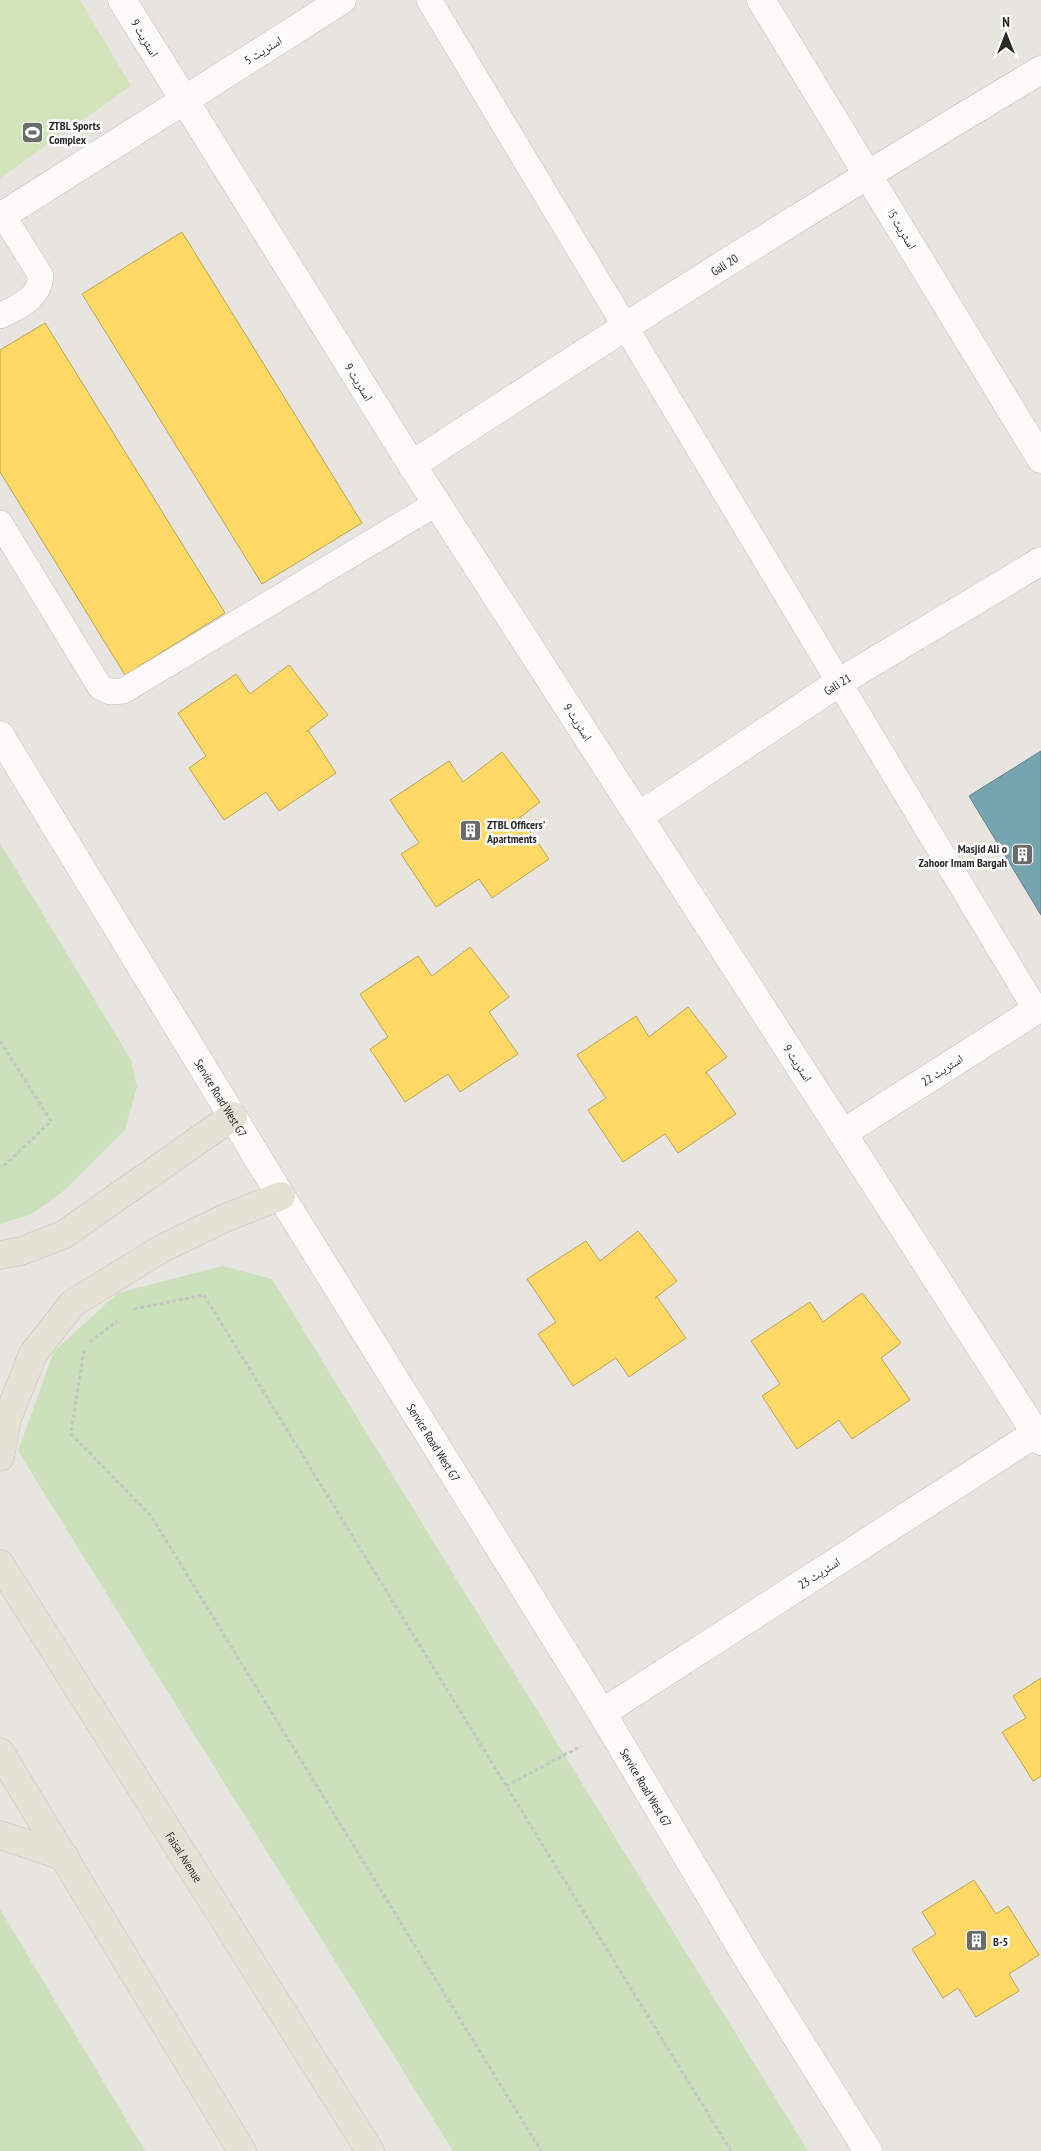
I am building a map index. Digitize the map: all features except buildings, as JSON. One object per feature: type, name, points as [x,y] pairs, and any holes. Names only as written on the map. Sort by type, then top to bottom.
[{"type":"main road","points":[[0,1255],[21,1251],[63,1235],[233,1116]]},
{"type":"main road","points":[[0,1457],[7,1419],[34,1354],[72,1304],[161,1249],[225,1218],[281,1196]]},
{"type":"main road","name":"Faisal Avenue","points":[[0,1564],[370,2151]]},
{"type":"main road","points":[[0,1752],[242,2151]]},
{"type":"main road","points":[[0,1835],[65,1857]]},
{"type":"street","name":"اسٹریٹ 9","points":[[122,0],[183,101],[412,465],[1039,1437]]},
{"type":"street","name":"اسٹریٹ 5","points":[[2,216],[342,0]]},
{"type":"street","name":"اسٹریٹ 5ا","points":[[760,0],[868,173],[1041,459]]},
{"type":"street","name":"Gali 20","points":[[412,465],[624,326],[868,173],[1041,70]]},
{"type":"street","name":"Gali 21","points":[[639,816],[838,682],[1041,561]]},
{"type":"street","name":"Service Road West G7","points":[[0,735],[281,1196],[607,1721],[748,1959],[868,2151]]},
{"type":"street","name":"اسٹریٹ 22","points":[[843,1133],[1039,1008]]},
{"type":"street","name":"اسٹریٹ 23","points":[[607,1721],[1039,1437]]},
{"type":"lane","points":[[429,0],[838,682],[1039,1008]]},
{"type":"lane","points":[[0,316],[32,298],[40,287],[41,276],[2,216]]},
{"type":"lane","points":[[0,523],[100,687],[110,692],[123,691],[437,503]]},
{"type":"path","points":[[0,1041],[51,1121],[6,1164],[0,1166]]},
{"type":"path","points":[[132,1310],[204,1295],[731,2151]]},
{"type":"path","points":[[118,1320],[84,1347],[71,1434],[150,1516],[541,2151]]},
{"type":"path","points":[[506,1786],[607,1721]]},
{"type":"green space","name":"ZTBL Sports Complex","points":[[0,0],[80,0],[131,86],[0,178]]},
{"type":"green space","points":[[0,843],[131,1060],[137,1087],[125,1130],[66,1189],[32,1214],[0,1224]]},
{"type":"green space","points":[[222,1266],[272,1279],[808,2151],[453,2151],[18,1451],[54,1351],[118,1293]]},
{"type":"green space","points":[[0,1909],[145,2151],[0,2151]]},
{"type":"place","name":"ZTBL Sports Complex","points":[[33,132]]},
{"type":"place","name":"ZTBL Officers' Apartments","points":[[471,831]]},
{"type":"place","name":"Masjid Ali o Zahoor Imam Bargah","points":[[1023,855]]},
{"type":"place","name":"B-5","points":[[977,1941]]}]
